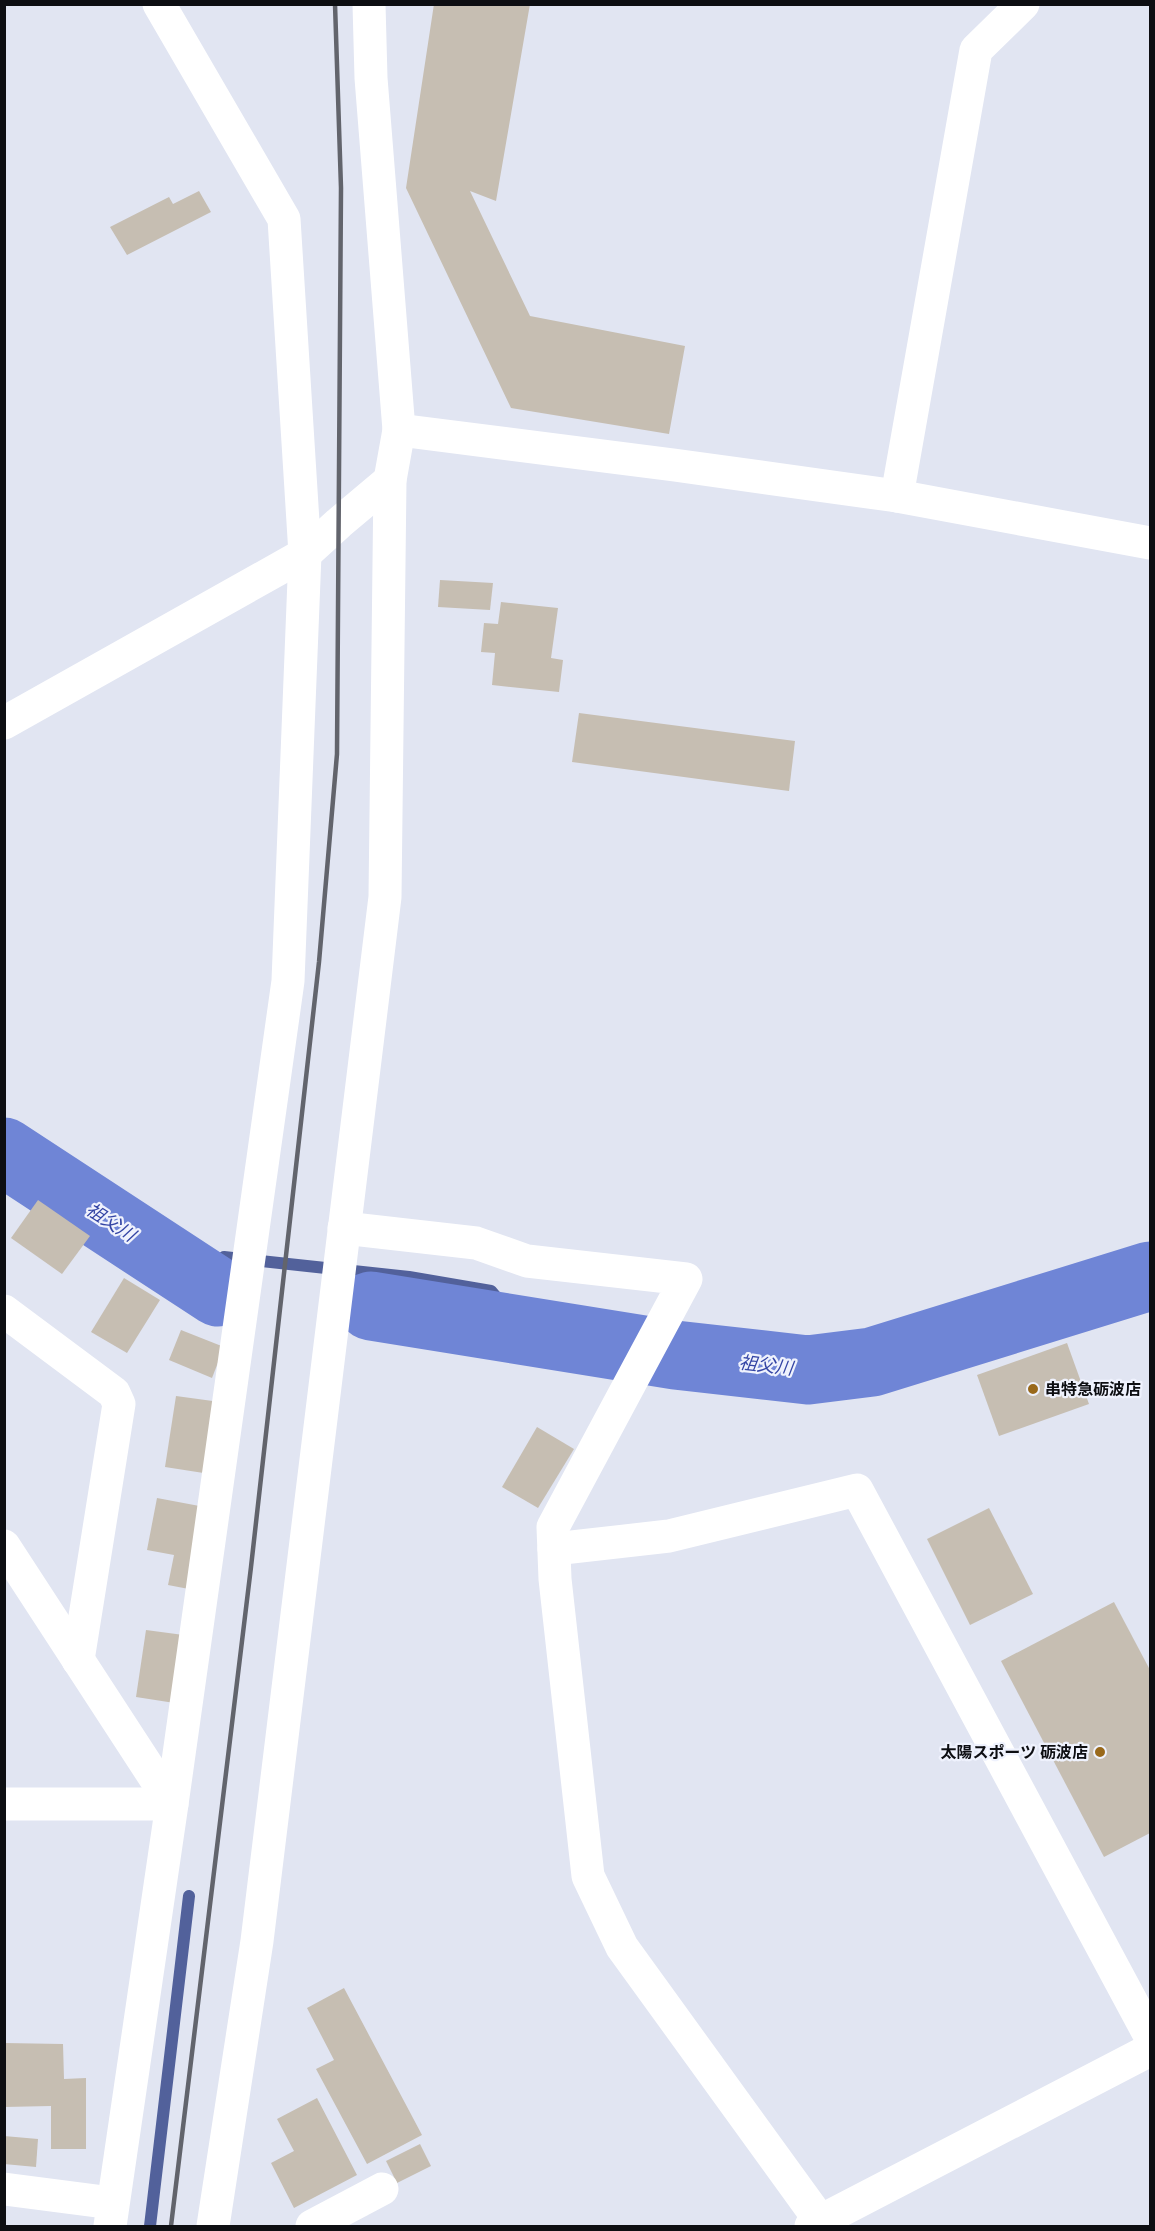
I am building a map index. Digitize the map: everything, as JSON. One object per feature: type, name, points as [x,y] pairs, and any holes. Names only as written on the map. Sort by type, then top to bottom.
[{"type":"street","points":[[4,2189],[111,2215],[172,1804],[288,981],[305,554],[284,219],[159,4]]},
{"type":"street","points":[[213,2226],[257,1941],[385,897],[390,480],[399,430],[371,78],[369,4]]},
{"type":"street","points":[[897,496],[976,50],[1023,4]]},
{"type":"street","points":[[399,430],[897,496],[1150,543]]},
{"type":"street","points":[[4,723],[305,554],[390,480]]},
{"type":"street","points":[[344,1228],[476,1243],[527,1261],[686,1279],[553,1527],[555,1579],[588,1876],[622,1947],[818,2225],[1150,2050]]},
{"type":"street","points":[[4,1311],[114,1393],[119,1404],[78,1660]]},
{"type":"street","points":[[554,1549],[669,1536],[857,1490],[1150,2037]]},
{"type":"street","points":[[4,1546],[172,1804]]},
{"type":"street","points":[[4,1804],[172,1804]]},
{"type":"street","points":[[312,2226],[382,2189]]},
{"type":"building","points":[[434,4],[530,4],[496,201],[470,191],[530,316],[685,346],[669,434],[511,408],[406,188]]},
{"type":"building","points":[[199,191],[211,212],[127,255],[110,227],[169,197],[173,204]]},
{"type":"building","points":[[440,580],[493,583],[490,610],[438,607]]},
{"type":"building","points":[[501,602],[558,608],[551,658],[563,660],[559,692],[492,685],[495,653],[481,652],[484,623],[498,624]]},
{"type":"building","points":[[579,713],[795,741],[789,791],[572,762]]},
{"type":"building","points":[[38,1200],[90,1236],[62,1274],[11,1238]]},
{"type":"building","points":[[124,1278],[160,1300],[127,1353],[91,1332]]},
{"type":"building","points":[[181,1330],[224,1347],[212,1378],[169,1360]]},
{"type":"building","name":"串特急砺波店","points":[[1067,1343],[1089,1404],[999,1436],[977,1375]]},
{"type":"building","points":[[176,1396],[220,1402],[210,1474],[165,1467]]},
{"type":"building","points":[[537,1427],[574,1449],[538,1508],[502,1487]]},
{"type":"building","points":[[157,1498],[210,1508],[194,1590],[168,1585],[174,1555],[147,1550]]},
{"type":"building","points":[[989,1508],[1033,1594],[970,1625],[927,1539]]},
{"type":"building","name":"太陽スポーツ 砺波店","points":[[1114,1602],[1150,1670],[1150,1833],[1104,1857],[1001,1661]]},
{"type":"building","points":[[146,1630],[191,1636],[181,1704],[136,1697]]},
{"type":"building","points":[[344,1988],[422,2135],[367,2164],[316,2069],[334,2060],[307,2008]]},
{"type":"building","points":[[4,2043],[63,2044],[64,2079],[86,2078],[86,2149],[51,2149],[51,2106],[4,2107]]},
{"type":"building","points":[[317,2098],[357,2175],[294,2208],[271,2163],[294,2151],[277,2119]]},
{"type":"building","points":[[4,2136],[38,2139],[36,2167],[4,2164]]},
{"type":"building","points":[[420,2144],[431,2166],[397,2183],[386,2161]]},
{"type":"waterway","name":"祖父川","points":[[4,1152],[218,1292]]},
{"type":"waterway","points":[[224,1257],[409,1277],[491,1291],[524,1330]]},
{"type":"waterway","name":"祖父川","points":[[371,1306],[675,1355],[808,1370],[872,1362],[1150,1276]]},
{"type":"waterway","points":[[150,2226],[189,1896]]},
{"type":"railway","points":[[171,2226],[251,1567],[319,962],[337,754],[341,188],[335,4]]},
{"type":"place","name":"串特急砺波店","points":[[1033,1389]]},
{"type":"place","name":"太陽スポーツ 砺波店","points":[[1100,1752]]}]
